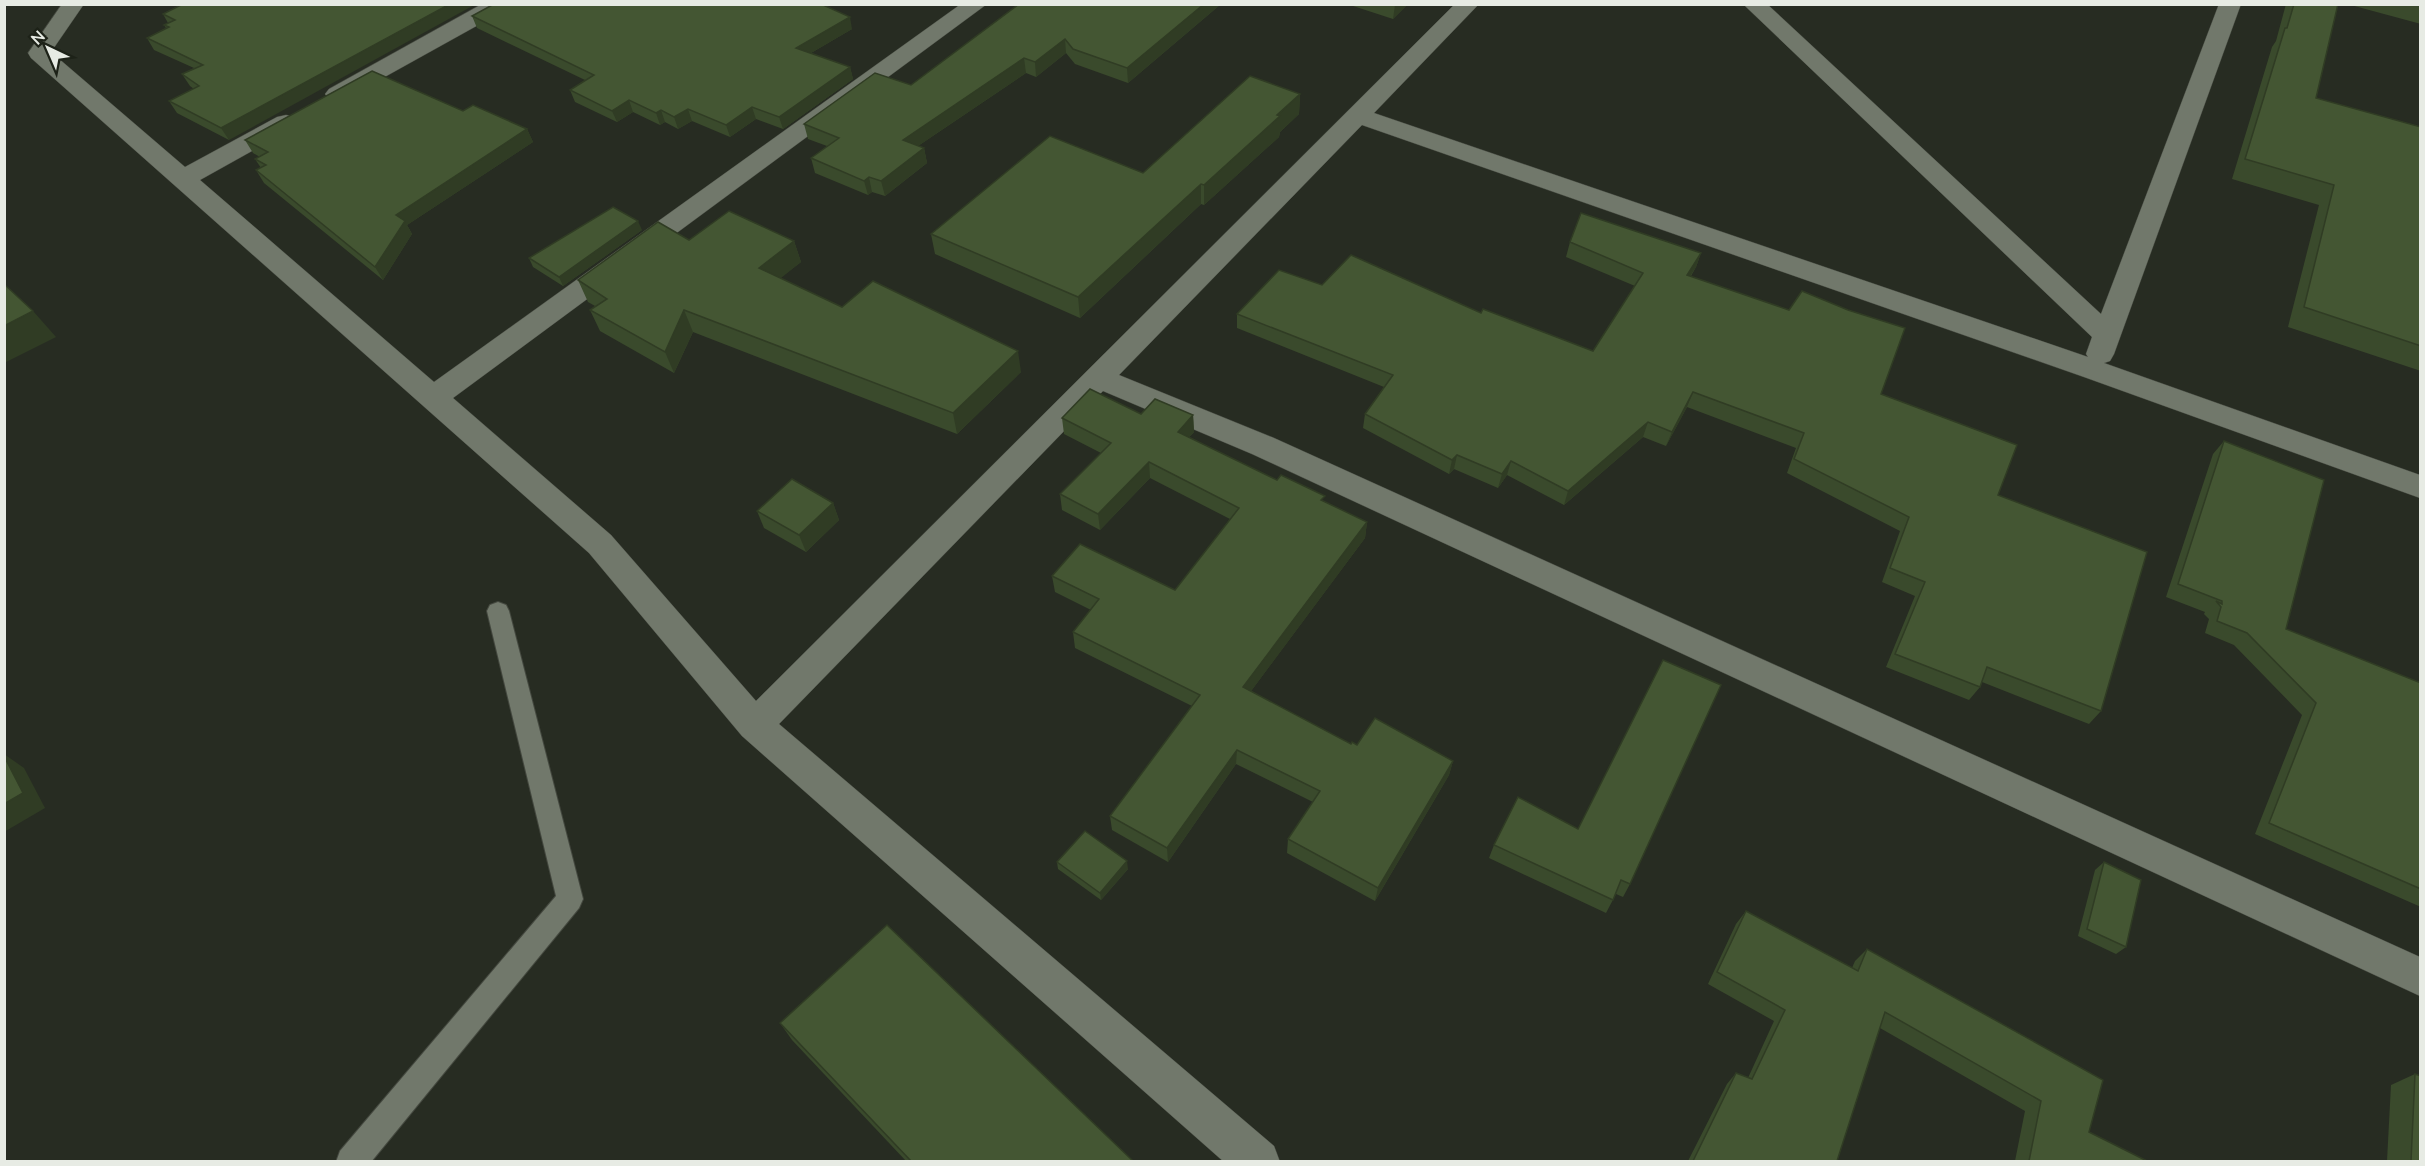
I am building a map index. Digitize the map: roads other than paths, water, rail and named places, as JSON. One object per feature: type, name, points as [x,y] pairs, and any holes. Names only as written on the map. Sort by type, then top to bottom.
[{"type":"street","points":[[73,4],[39,52],[600,544],[755,725],[1258,1161]]},
{"type":"street","points":[[183,178],[499,4]]},
{"type":"street","points":[[433,398],[976,4]]},
{"type":"street","points":[[755,725],[1468,4]]},
{"type":"street","points":[[1754,4],[2107,335]]},
{"type":"street","points":[[2094,370],[2227,5]]},
{"type":"street","points":[[1359,116],[2094,370],[2421,487]]},
{"type":"street","points":[[1099,378],[1263,446],[2421,977]]},
{"type":"lane","points":[[351,1161],[570,899],[498,610]]}]
